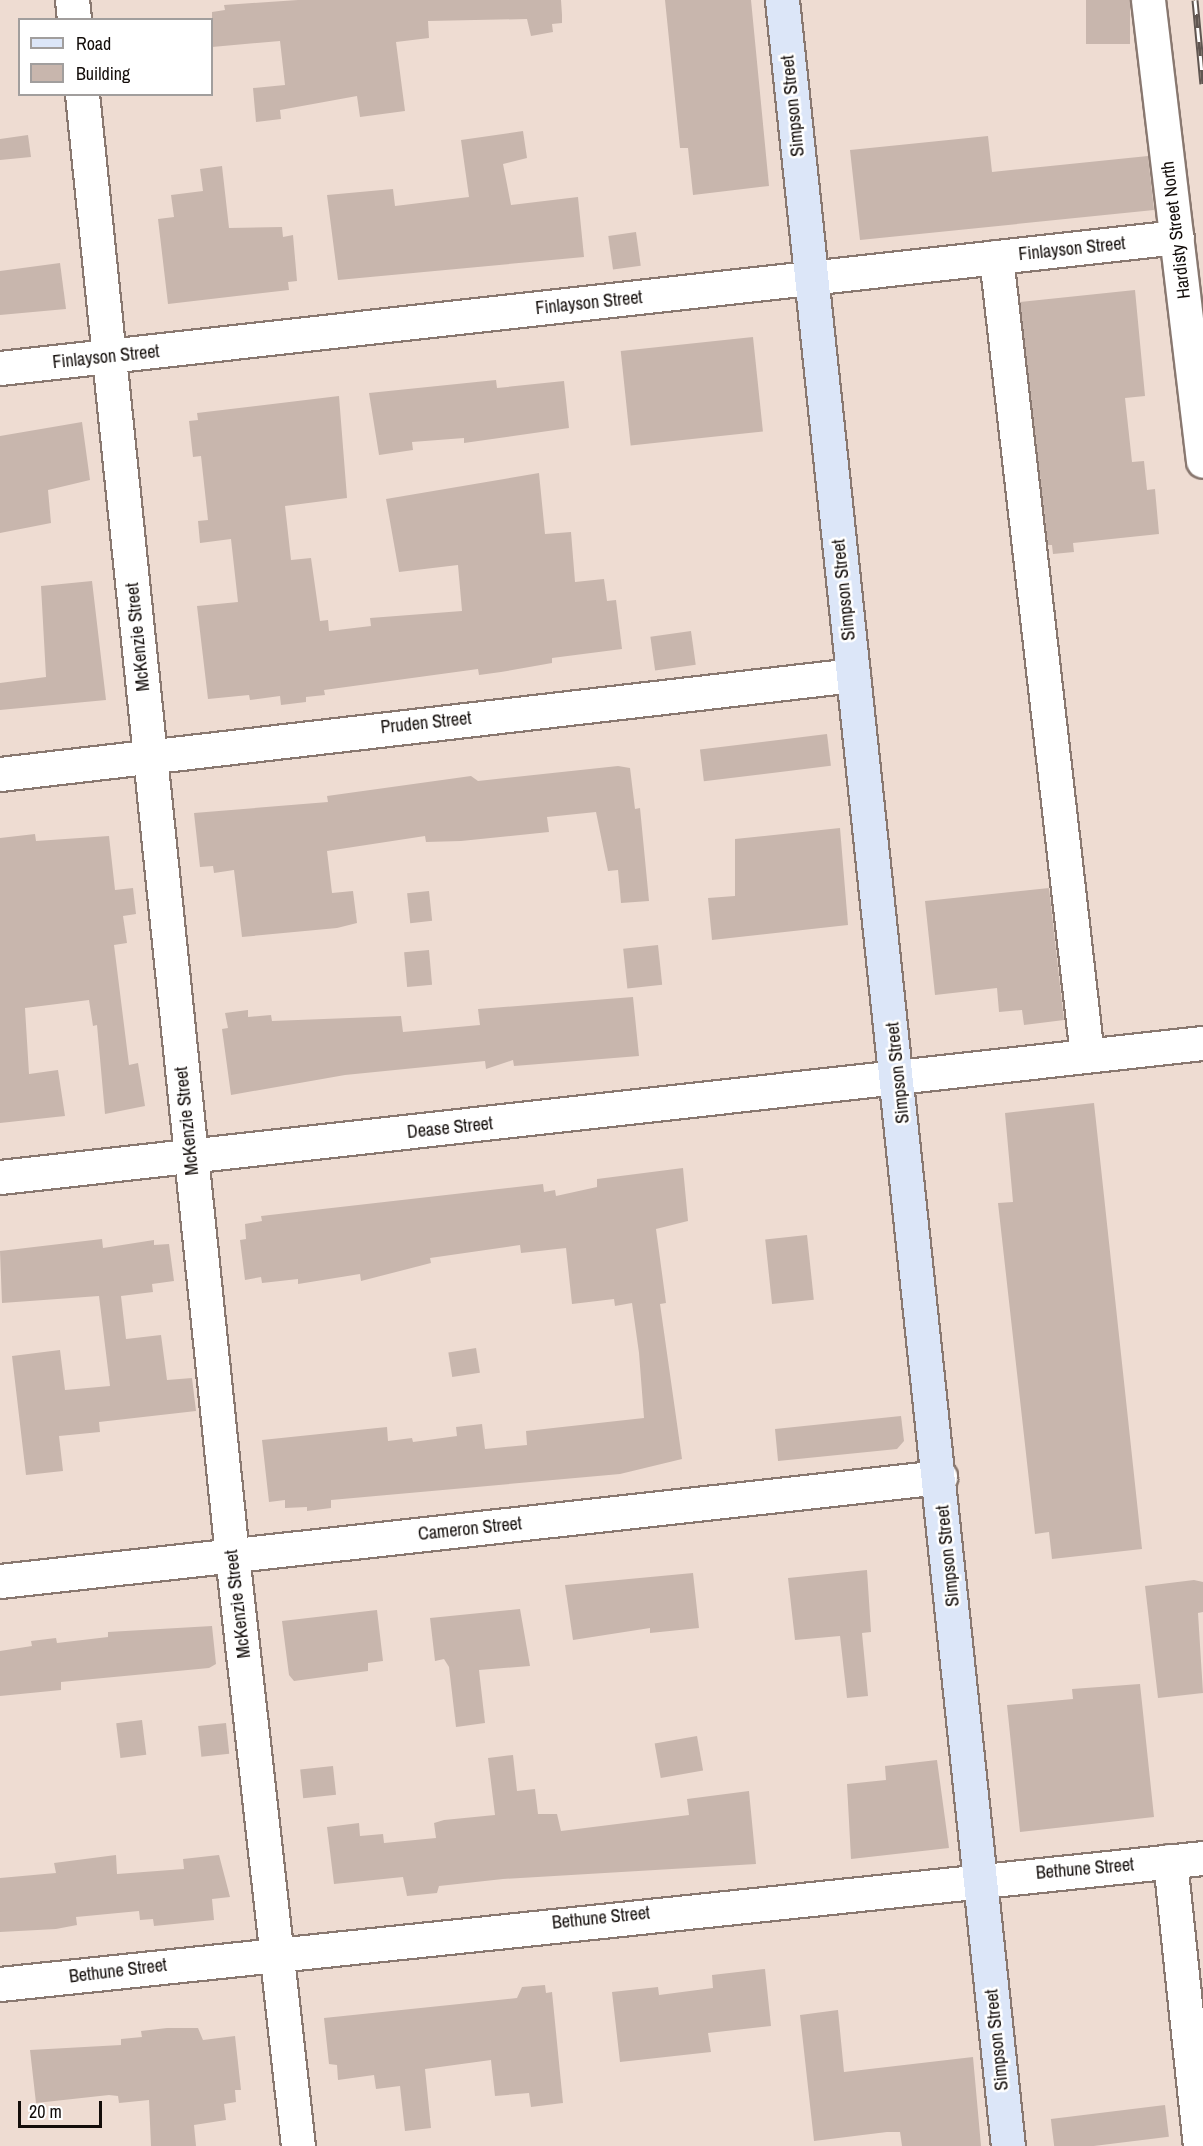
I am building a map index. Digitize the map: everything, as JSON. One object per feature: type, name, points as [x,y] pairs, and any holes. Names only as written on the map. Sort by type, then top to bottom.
[{"type":"main road","name":"Simpson Street","points":[[782,0],[853,675],[899,1077],[1008,2146]]},
{"type":"street","points":[[72,0],[74,18]]},
{"type":"street","name":"Hardisty Street North","points":[[1148,0],[1203,461]]},
{"type":"street","name":"McKenzie Street","points":[[82,96],[190,1157],[232,1555],[279,1952],[298,2146]]},
{"type":"street","name":"Finlayson Street","points":[[0,368],[1177,237]]},
{"type":"street","points":[[996,257],[1087,1056]]},
{"type":"street","name":"Pruden Street","points":[[0,774],[853,675]]},
{"type":"street","name":"Dease Street","points":[[0,1177],[1203,1042]]},
{"type":"street","name":"Cameron Street","points":[[0,1581],[940,1477]]},
{"type":"street","name":"Bethune Street","points":[[0,1984],[279,1952],[980,1878],[1203,1858]]},
{"type":"street","points":[[1170,1861],[1200,2146]]},
{"type":"building","points":[[298,0],[561,0],[562,23],[552,24],[553,32],[531,36],[527,19],[428,21],[429,38],[396,42],[405,111],[360,117],[357,96],[280,110],[281,119],[256,122],[253,88],[285,85],[280,41],[213,47],[212,12],[225,10],[224,5]]},
{"type":"building","points":[[665,0],[751,0],[769,186],[693,195],[688,148],[680,148]]},
{"type":"building","points":[[1086,0],[1130,0],[1130,44],[1086,44]]},
{"type":"building","points":[[523,131],[527,158],[503,164],[511,205],[578,197],[584,257],[338,280],[327,195],[393,189],[395,206],[469,197],[461,140]]},
{"type":"building","points":[[28,135],[31,157],[0,160],[0,139]]},
{"type":"building","points":[[988,136],[992,172],[1148,156],[1154,210],[860,240],[850,150]]},
{"type":"building","points":[[222,166],[229,228],[282,227],[283,237],[293,235],[297,281],[288,282],[289,290],[168,304],[158,219],[174,217],[171,195],[203,191],[200,169]]},
{"type":"building","points":[[636,232],[641,266],[613,270],[608,236]]},
{"type":"building","points":[[60,263],[66,309],[0,315],[0,271]]},
{"type":"building","points":[[1135,290],[1145,396],[1125,398],[1132,462],[1144,461],[1147,490],[1155,489],[1159,534],[1073,543],[1074,552],[1053,554],[1052,545],[1048,545],[1020,302]]},
{"type":"building","points":[[753,337],[763,431],[631,445],[621,351]]},
{"type":"building","points":[[496,380],[497,388],[564,381],[569,428],[464,443],[464,438],[412,442],[413,450],[379,455],[369,393]]},
{"type":"building","points":[[339,396],[347,498],[285,506],[291,560],[311,558],[320,621],[328,620],[329,631],[371,626],[370,618],[462,611],[458,565],[399,572],[386,499],[539,473],[545,534],[571,532],[575,582],[604,579],[607,601],[616,600],[622,649],[552,658],[552,663],[501,672],[479,675],[478,669],[324,690],[325,695],[306,697],[306,702],[281,705],[280,696],[250,700],[249,695],[208,699],[197,606],[238,602],[231,539],[200,543],[198,521],[208,520],[201,456],[193,457],[189,421],[198,420],[197,413]]},
{"type":"building","points":[[82,422],[90,480],[48,490],[51,523],[0,533],[0,436]]},
{"type":"building","points":[[92,581],[106,700],[0,710],[0,683],[46,677],[41,586]]},
{"type":"building","points":[[691,631],[696,665],[655,670],[650,637]]},
{"type":"building","points":[[827,734],[831,766],[704,781],[700,750]]},
{"type":"building","points":[[618,766],[630,768],[635,809],[640,808],[649,901],[621,903],[618,870],[608,871],[596,812],[547,817],[549,832],[461,841],[426,842],[425,836],[327,851],[332,893],[353,891],[357,923],[337,928],[242,937],[234,870],[214,873],[213,866],[200,867],[194,813],[328,802],[327,796],[471,776],[478,781]]},
{"type":"building","points":[[840,828],[848,925],[712,940],[708,898],[735,896],[735,839]]},
{"type":"building","points":[[35,834],[36,841],[109,836],[115,890],[133,888],[136,914],[123,916],[127,943],[114,945],[129,1065],[138,1063],[145,1106],[105,1114],[97,1025],[93,1026],[89,1000],[25,1008],[29,1074],[58,1070],[65,1116],[0,1123],[0,838]]},
{"type":"building","points":[[1049,888],[1064,1020],[1024,1025],[1022,1010],[999,1012],[997,988],[935,995],[925,901]]},
{"type":"building","points":[[429,891],[432,921],[410,923],[407,893]]},
{"type":"building","points":[[658,945],[662,985],[627,988],[623,949]]},
{"type":"building","points":[[429,950],[432,985],[407,987],[404,952]]},
{"type":"building","points":[[633,997],[639,1056],[514,1066],[513,1060],[486,1069],[485,1061],[345,1075],[231,1095],[222,1029],[228,1028],[225,1013],[248,1010],[248,1017],[271,1015],[272,1021],[401,1016],[403,1032],[480,1025],[478,1009]]},
{"type":"building","points":[[1094,1103],[1142,1549],[1052,1559],[1049,1532],[1035,1534],[998,1203],[1013,1202],[1005,1113]]},
{"type":"building","points":[[683,1168],[688,1221],[656,1229],[666,1303],[660,1304],[682,1459],[620,1474],[331,1500],[331,1508],[307,1511],[307,1507],[285,1508],[285,1500],[269,1502],[262,1440],[387,1427],[388,1441],[412,1438],[413,1442],[457,1436],[456,1427],[482,1424],[485,1449],[527,1445],[526,1431],[644,1418],[639,1353],[632,1303],[615,1306],[614,1299],[572,1304],[566,1248],[521,1253],[520,1245],[430,1258],[431,1263],[361,1281],[360,1274],[298,1284],[298,1279],[262,1283],[261,1277],[245,1280],[240,1240],[246,1239],[245,1224],[262,1221],[261,1216],[543,1184],[544,1192],[555,1190],[556,1196],[597,1187],[597,1179]]},
{"type":"building","points":[[807,1235],[814,1300],[772,1304],[765,1239]]},
{"type":"building","points":[[102,1239],[103,1248],[154,1240],[154,1245],[169,1244],[174,1281],[152,1284],[153,1292],[121,1296],[126,1339],[161,1335],[167,1380],[192,1378],[196,1411],[99,1422],[100,1432],[59,1436],[63,1471],[26,1475],[12,1356],[60,1350],[65,1390],[110,1386],[99,1296],[2,1303],[0,1251]]},
{"type":"building","points":[[476,1348],[480,1373],[452,1377],[448,1352]]},
{"type":"building","points":[[901,1416],[904,1441],[897,1449],[778,1461],[775,1429]]},
{"type":"building","points":[[867,1570],[871,1632],[862,1633],[868,1696],[847,1698],[840,1636],[795,1640],[788,1578]]},
{"type":"building","points":[[693,1573],[699,1628],[650,1633],[650,1628],[573,1640],[565,1585]]},
{"type":"building","points":[[1194,1580],[1203,1582],[1203,1612],[1198,1613],[1203,1693],[1158,1698],[1145,1586]]},
{"type":"building","points":[[520,1609],[530,1666],[479,1670],[485,1723],[456,1727],[449,1667],[444,1659],[435,1661],[430,1618]]},
{"type":"building","points":[[377,1610],[383,1661],[368,1663],[368,1671],[294,1681],[289,1675],[282,1621]]},
{"type":"building","points":[[212,1626],[216,1664],[209,1668],[61,1682],[61,1690],[0,1696],[0,1651],[32,1646],[31,1641],[56,1638],[57,1643],[108,1637],[108,1632]]},
{"type":"building","points":[[1140,1684],[1154,1817],[1020,1832],[1007,1705],[1073,1699],[1072,1689]]},
{"type":"building","points":[[142,1720],[146,1755],[120,1758],[116,1723]]},
{"type":"building","points":[[226,1723],[229,1754],[201,1757],[198,1726]]},
{"type":"building","points":[[697,1736],[703,1770],[661,1778],[655,1743]]},
{"type":"building","points":[[513,1755],[517,1791],[535,1789],[538,1814],[557,1814],[561,1831],[689,1815],[687,1799],[749,1791],[756,1864],[503,1879],[439,1886],[437,1893],[407,1896],[403,1877],[334,1884],[327,1827],[359,1823],[360,1836],[383,1834],[384,1843],[436,1838],[434,1823],[495,1815],[488,1758]]},
{"type":"building","points":[[937,1760],[949,1848],[851,1859],[847,1784],[886,1780],[885,1766]]},
{"type":"building","points":[[333,1766],[336,1795],[303,1798],[300,1769]]},
{"type":"building","points":[[116,1855],[117,1874],[184,1869],[183,1859],[219,1855],[230,1897],[212,1899],[214,1920],[154,1926],[153,1919],[140,1920],[139,1911],[76,1917],[77,1925],[56,1929],[0,1932],[0,1878],[56,1873],[54,1863]]},
{"type":"building","points":[[765,1969],[771,2026],[708,2033],[711,2052],[620,2062],[612,1992],[658,1987],[659,1995],[713,1988],[712,1975]]},
{"type":"building","points":[[545,1985],[546,1993],[552,1992],[563,2103],[531,2107],[529,2093],[495,2096],[491,2060],[425,2069],[431,2128],[405,2131],[400,2086],[376,2089],[374,2075],[338,2080],[337,2065],[329,2064],[324,2018],[517,1998],[522,1987]]},
{"type":"building","points":[[838,2010],[844,2072],[973,2057],[981,2146],[902,2146],[900,2132],[814,2141],[800,2015]]},
{"type":"building","points":[[198,2028],[203,2040],[235,2036],[241,2090],[235,2090],[236,2102],[224,2104],[226,2120],[194,2125],[196,2146],[151,2146],[149,2100],[119,2103],[118,2096],[109,2095],[36,2103],[30,2050],[121,2045],[121,2039],[142,2037],[141,2031]]},
{"type":"building","points":[[1165,2105],[1169,2137],[1094,2146],[1054,2146],[1051,2119]]},
{"type":"railway","points":[[1195,0],[1203,84]]}]
